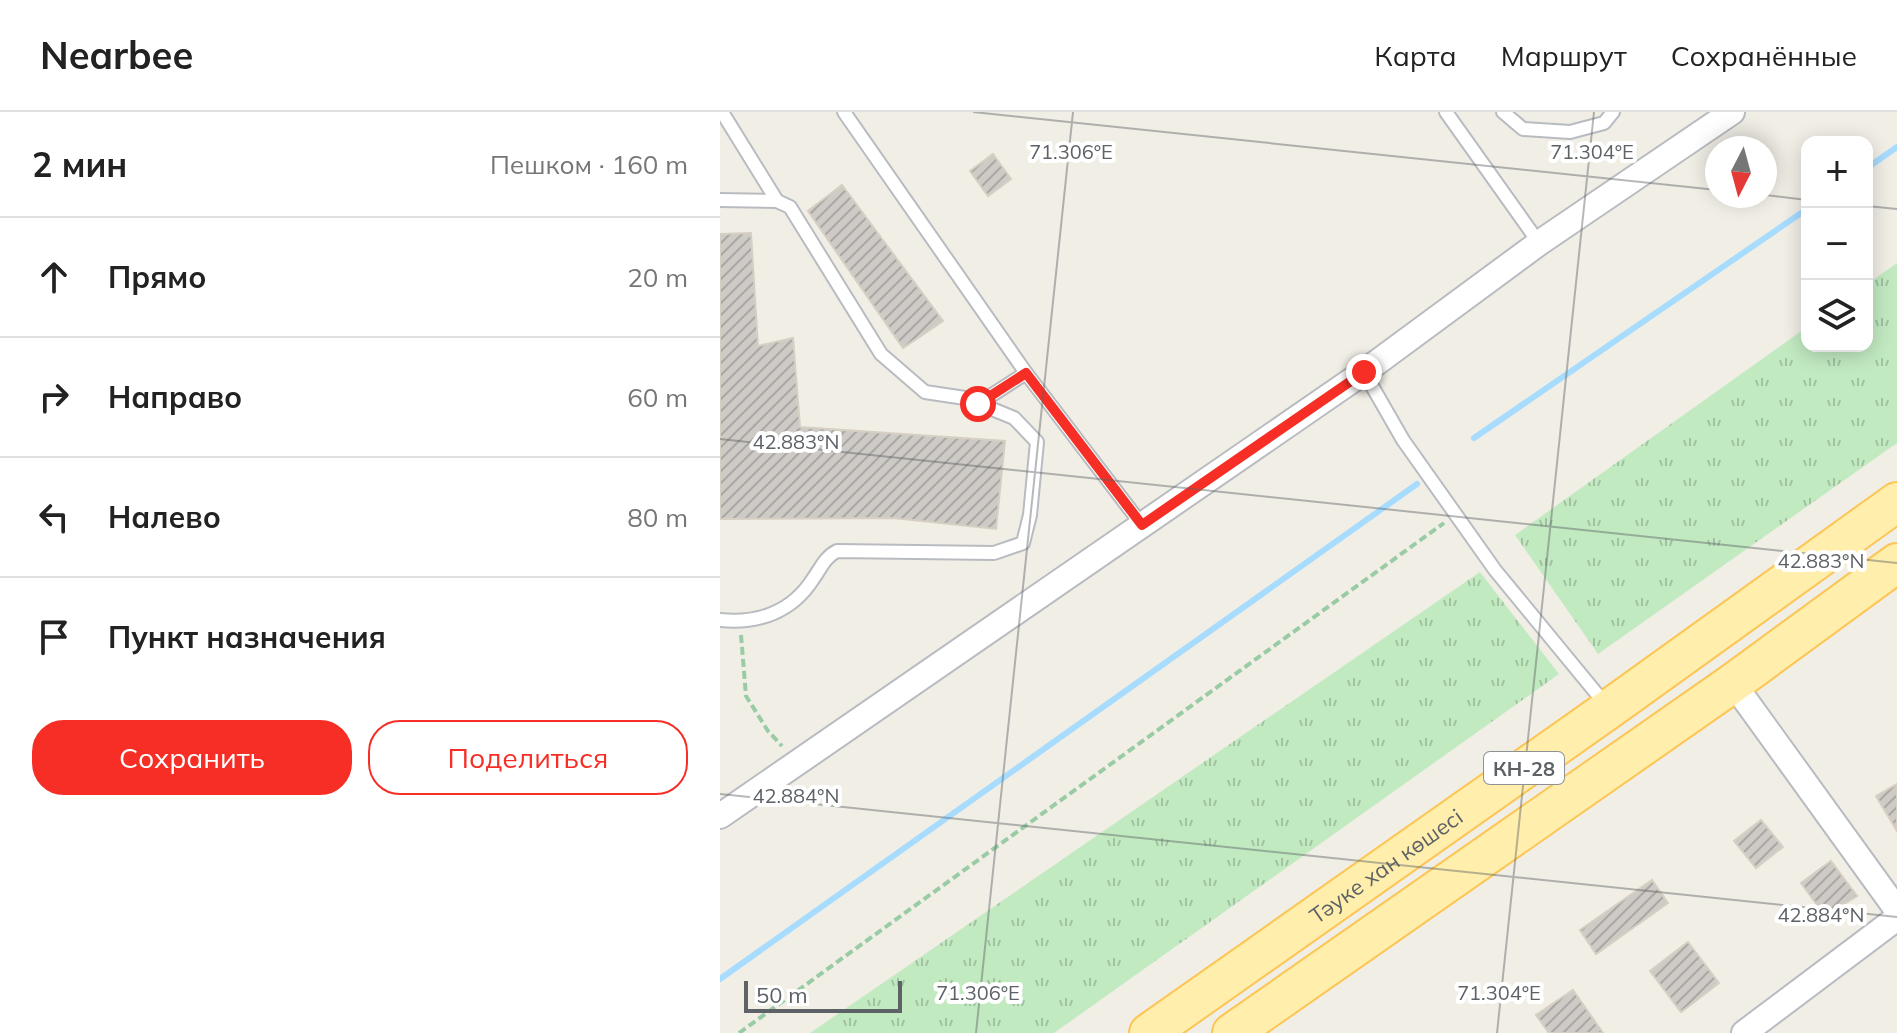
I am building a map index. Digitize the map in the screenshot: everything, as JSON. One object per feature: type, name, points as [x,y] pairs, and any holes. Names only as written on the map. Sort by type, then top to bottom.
[{"type":"main road","name":"Тәуке хан көшесі","points":[[1149,1033],[1897,502]]},
{"type":"main road","name":"КН-28","points":[[1232,1033],[1733,683],[1897,563]]},
{"type":"street","points":[[720,816],[1364,372],[1539,243],[1732,112]]},
{"type":"street","points":[[1733,683],[1897,910]]},
{"type":"street","points":[[1744,1033],[1897,918]]},
{"type":"lane","points":[[722,112],[777,201]]},
{"type":"lane","points":[[844,112],[1026,373],[1142,525]]},
{"type":"lane","points":[[1446,112],[1539,243]]},
{"type":"lane","points":[[1503,112],[1523,129],[1570,132],[1604,123],[1613,112]]},
{"type":"lane","points":[[720,200],[777,201],[790,207],[881,354],[925,392],[965,398],[1014,418],[1037,442],[1030,515],[1023,543],[994,553],[837,551],[828,555],[804,594],[778,613],[739,622],[720,620]]},
{"type":"lane","points":[[1364,372],[1403,440],[1495,570],[1609,709]]},
{"type":"lane","points":[[978,404],[1026,373]]},
{"type":"path","points":[[739,1033],[1455,514]]},
{"type":"path","points":[[739,622],[746,696],[768,731],[797,763]]},
{"type":"green space","points":[[1897,263],[1897,443],[1598,654],[1515,535],[1801,331],[1801,352],[1873,352],[1873,280]]},
{"type":"green space","points":[[1480,572],[1559,674],[1054,1033],[810,1033]]},
{"type":"building","points":[[993,154],[1011,179],[988,196],[970,171]]},
{"type":"building","points":[[842,185],[943,321],[903,348],[808,211]]},
{"type":"building","points":[[751,233],[758,346],[793,338],[800,427],[1005,441],[996,529],[893,518],[720,519],[720,234]]},
{"type":"building","points":[[1897,784],[1897,831],[1876,796]]},
{"type":"building","points":[[1761,820],[1783,847],[1756,868],[1734,841]]},
{"type":"building","points":[[1831,861],[1857,896],[1825,916],[1801,883]]},
{"type":"building","points":[[1652,880],[1668,903],[1596,954],[1580,930]]},
{"type":"building","points":[[1688,942],[1719,983],[1681,1012],[1650,971]]},
{"type":"building","points":[[1573,990],[1603,1033],[1549,1033],[1536,1015]]},
{"type":"waterway","points":[[1873,164],[1897,147]]},
{"type":"waterway","points":[[1474,438],[1801,213]]},
{"type":"waterway","points":[[720,979],[1417,484]]},
{"type":"route","points":[[978,404],[1026,373],[1142,525],[1364,372]]}]
